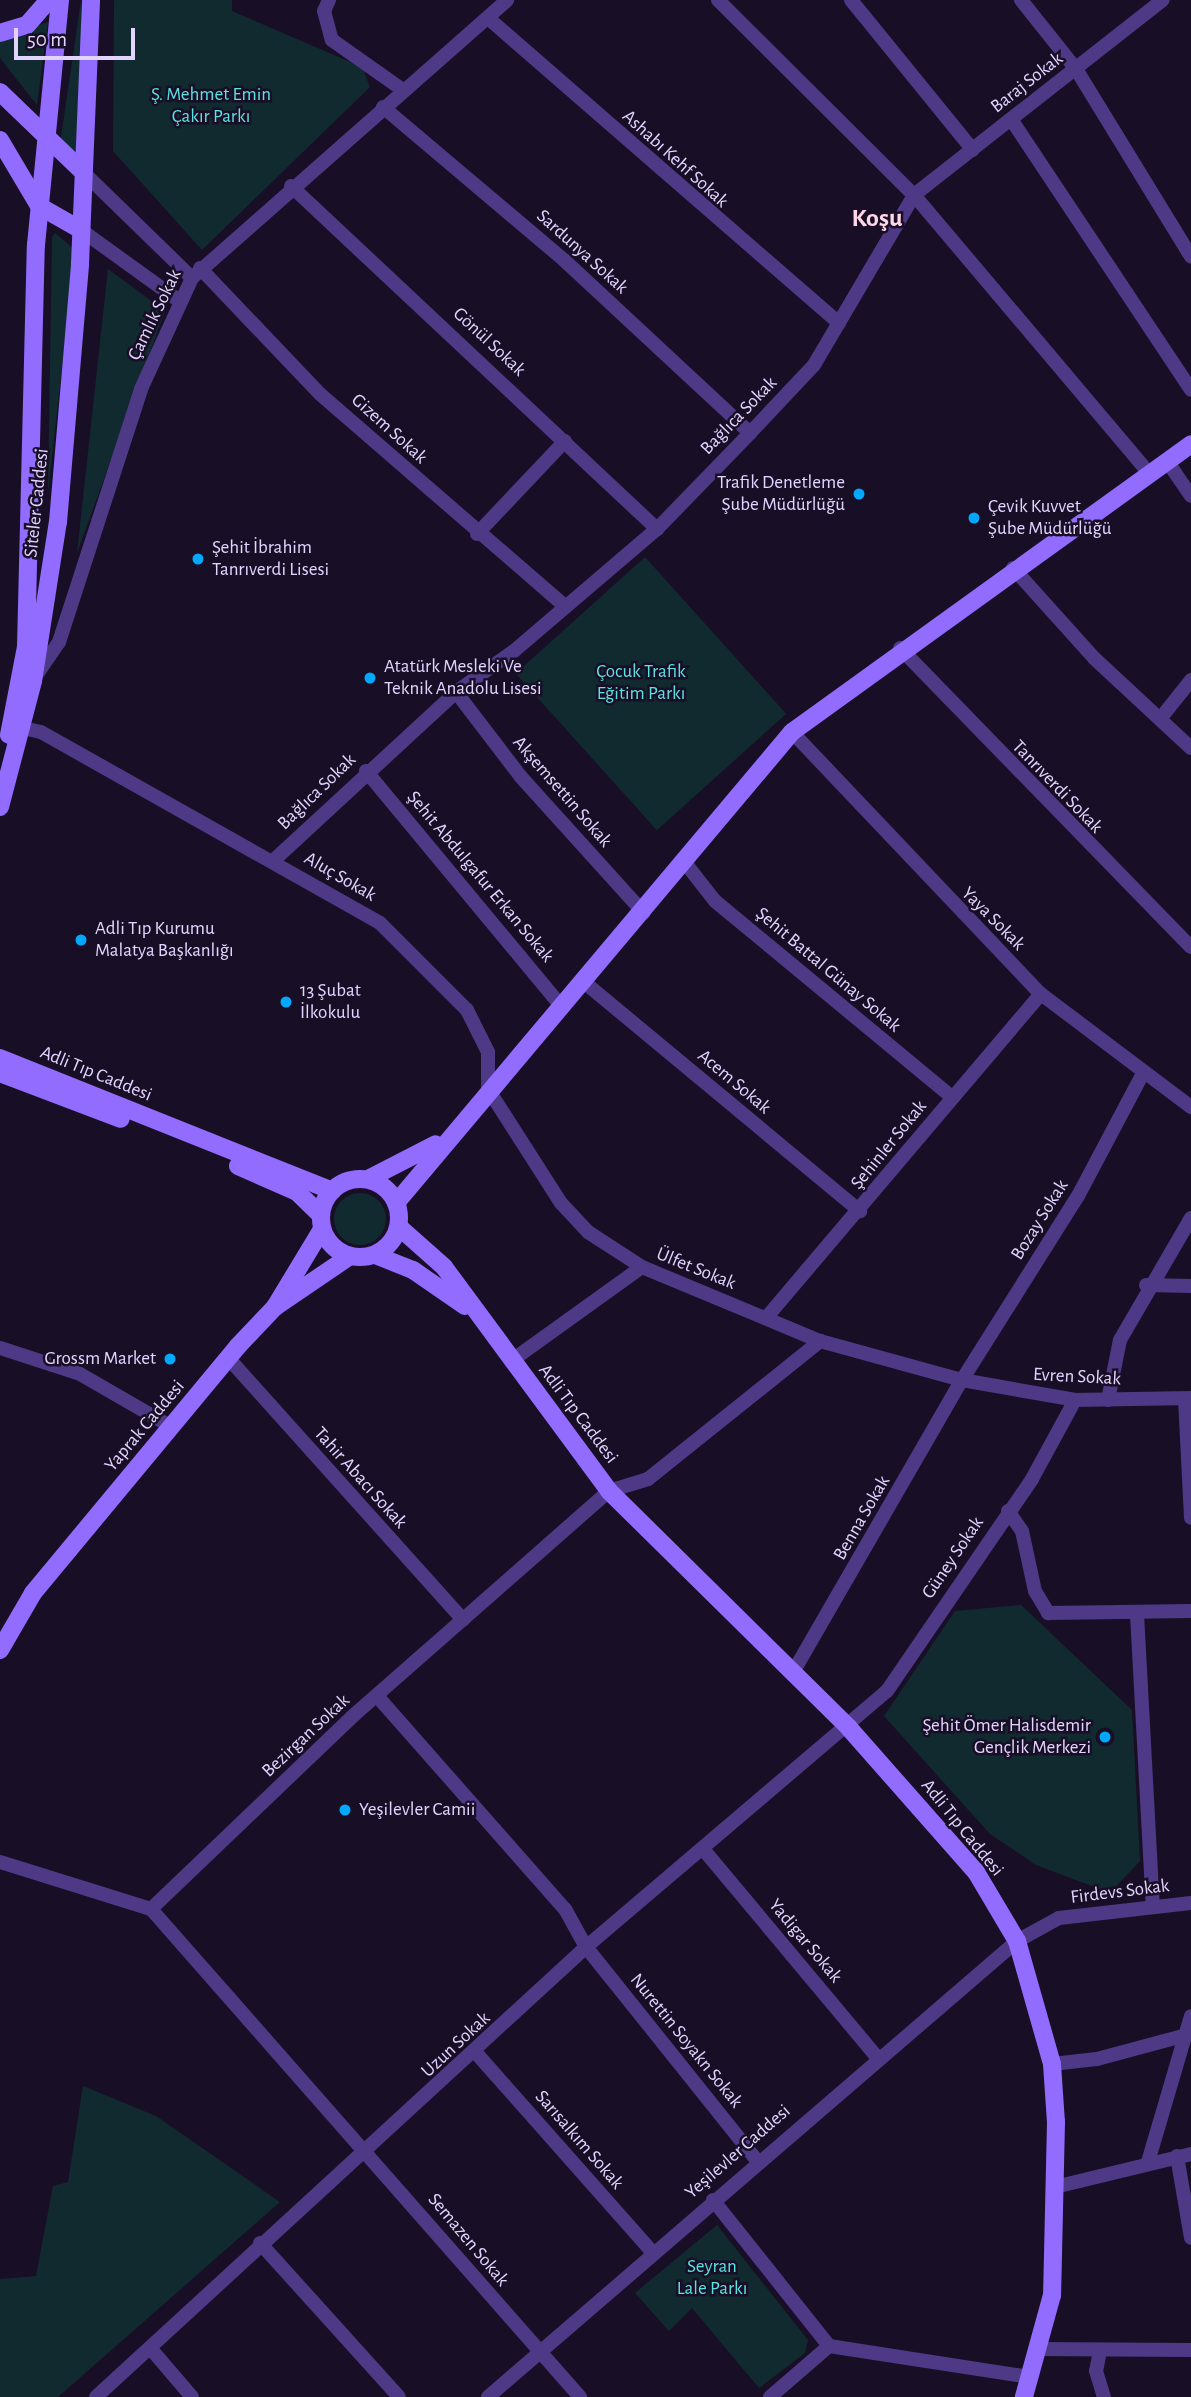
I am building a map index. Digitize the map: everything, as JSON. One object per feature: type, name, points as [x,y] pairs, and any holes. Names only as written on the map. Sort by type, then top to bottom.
[{"type":"street","points":[[0,33],[27,25],[49,0]]},
{"type":"street","name":"Siteler Caddesi","points":[[0,770],[26,648],[39,206],[60,0]]},
{"type":"street","name":"Siteler Caddesi","points":[[0,807],[23,728],[33,681],[58,522],[80,230],[91,0]]},
{"type":"street","points":[[329,0],[324,11],[332,40],[403,90]]},
{"type":"street","name":"Çamlık Sokak","points":[[33,681],[59,642],[141,389],[196,273],[507,0]]},
{"type":"street","points":[[718,0],[914,195],[1147,471]]},
{"type":"street","points":[[851,0],[973,150]]},
{"type":"street","points":[[1021,0],[1076,69],[1191,257]]},
{"type":"street","name":"Baraj Sokak","points":[[914,195],[1163,0]]},
{"type":"street","name":"Ashabı Kehf Sokak","points":[[488,18],[839,323]]},
{"type":"street","points":[[0,92],[44,140],[82,171]]},
{"type":"street","name":"Sardunya Sokak","points":[[383,107],[564,260],[750,433]]},
{"type":"street","points":[[1012,119],[1191,390]]},
{"type":"street","points":[[0,140],[39,206],[80,230],[181,302]]},
{"type":"street","name":"Gizem Sokak","points":[[82,171],[196,273],[320,394],[477,534],[565,606]]},
{"type":"street","name":"Gönül Sokak","points":[[291,187],[657,529]]},
{"type":"street","name":"Bağlıca Sokak","points":[[273,861],[366,771],[456,692],[657,529],[750,433],[814,365],[914,195]]},
{"type":"street","points":[[477,534],[565,441]]},
{"type":"street","points":[[375,1255],[399,1227],[397,1203],[443,1140],[563,1008],[686,864],[792,732],[900,648],[1147,471],[1191,444]]},
{"type":"street","points":[[1167,461],[1191,496]]},
{"type":"street","points":[[1013,568],[1191,748]]},
{"type":"street","name":"Tanrıverdi Sokak","points":[[900,648],[1191,947]]},
{"type":"street","points":[[1160,719],[1191,680]]},
{"type":"street","name":"Akşemsettin Sokak","points":[[456,692],[521,777],[644,913]]},
{"type":"street","name":"Aluç Sokak","points":[[23,728],[41,732],[380,923],[424,962],[478,1031],[488,1052],[488,1089]]},
{"type":"street","name":"Yaya Sokak","points":[[792,732],[1041,994],[1142,1075],[1191,1107]]},
{"type":"street","name":"Şehit Abdulgafur Erkan Sokak","points":[[366,771],[563,1008]]},
{"type":"street","name":"Şehit Battal Günay Sokak","points":[[686,864],[715,901],[952,1097]]},
{"type":"street","name":"Acem Sokak","points":[[584,982],[860,1211]]},
{"type":"street","name":"Şehinler Sokak","points":[[766,1318],[860,1211],[952,1097],[1041,994]]},
{"type":"street","name":"Adli Tıp Caddesi","points":[[0,1058],[332,1191]]},
{"type":"street","name":"Adli Tıp Caddesi","points":[[0,1073],[238,1166],[297,1192],[350,1256],[375,1255],[413,1270],[471,1310]]},
{"type":"street","name":"Bozay Sokak","points":[[962,1380],[1078,1196],[1142,1075]]},
{"type":"street","name":"Ülfet Sokak","points":[[488,1089],[561,1203],[588,1232],[642,1267],[820,1341],[962,1380]]},
{"type":"street","points":[[275,1307],[322,1222],[332,1191],[368,1179],[443,1140]]},
{"type":"street","points":[[368,1179],[397,1203]]},
{"type":"street","points":[[1108,1400],[1120,1340],[1146,1285],[1191,1218]]},
{"type":"street","name":"Adli Tıp Caddesi","points":[[399,1227],[444,1266],[471,1310],[609,1491],[849,1728],[976,1872],[1017,1941],[1052,2064],[1055,2187],[1052,2295],[1024,2397]]},
{"type":"street","name":"Yaprak Caddesi","points":[[0,1650],[4,1625],[170,1426],[275,1307],[350,1256]]},
{"type":"street","points":[[512,1361],[642,1267]]},
{"type":"street","points":[[1146,1285],[1191,1286]]},
{"type":"street","points":[[609,1491],[648,1479],[820,1341]]},
{"type":"street","points":[[0,1348],[80,1374],[170,1426]]},
{"type":"street","name":"Tahir Abacı Sokak","points":[[230,1360],[463,1620]]},
{"type":"street","name":"Evren Sokak","points":[[962,1380],[1075,1400],[1188,1398]]},
{"type":"street","name":"Benna Sokak","points":[[792,1674],[962,1380]]},
{"type":"street","points":[[1188,1398],[1191,1518]]},
{"type":"street","name":"Güney Sokak","points":[[849,1728],[887,1691],[1008,1511],[1075,1400]]},
{"type":"street","name":"Bezirgan Sokak","points":[[151,1909],[377,1696],[609,1491]]},
{"type":"street","points":[[1008,1511],[1022,1531],[1035,1591],[1048,1613],[1137,1614],[1191,1611]]},
{"type":"street","points":[[1137,1614],[1153,1907]]},
{"type":"street","name":"Nurettin Soyakn Sokak","points":[[377,1696],[565,1909],[586,1947],[756,2159]]},
{"type":"street","name":"Uzun Sokak","points":[[96,2397],[151,2349],[260,2243],[368,2152],[477,2054],[586,1947],[849,1728]]},
{"type":"street","name":"Yadigar Sokak","points":[[702,1849],[878,2058]]},
{"type":"street","points":[[0,1862],[151,1909]]},
{"type":"street","name":"Firdevs Sokak","points":[[1017,1941],[1059,1918],[1191,1903]]},
{"type":"street","name":"Semazen Sokak","points":[[151,1909],[368,2152],[539,2354],[580,2397]]},
{"type":"street","name":"Yeşilevler Caddesi","points":[[488,2397],[713,2200],[756,2159],[1017,1941]]},
{"type":"street","points":[[1147,2162],[1191,2017]]},
{"type":"street","points":[[1052,2064],[1097,2059],[1188,2034]]},
{"type":"street","name":"Sarısalkım Sokak","points":[[477,2054],[652,2252]]},
{"type":"street","points":[[1055,2187],[1147,2162],[1184,2155],[1191,2238]]},
{"type":"street","points":[[713,2200],[829,2346],[1029,2377]]},
{"type":"street","points":[[260,2243],[399,2397]]},
{"type":"street","points":[[770,2397],[829,2346]]},
{"type":"street","points":[[151,2349],[192,2397]]},
{"type":"street","points":[[1037,2350],[1191,2350]]},
{"type":"street","points":[[1100,2351],[1097,2371],[1104,2397]]},
{"type":"green space","points":[[81,0],[81,158],[60,144]]},
{"type":"green space","name":"Ş. Mehmet Emin Çakır Parkı","points":[[114,0],[232,0],[232,11],[362,67],[370,87],[202,250],[113,151]]},
{"type":"green space","points":[[48,22],[37,105],[0,58],[0,38]]},
{"type":"green space","points":[[55,233],[75,250],[48,493],[52,238]]},
{"type":"green space","points":[[108,269],[165,311],[77,553]]},
{"type":"green space","name":"Çocuk Trafik Eğitim Parkı","points":[[645,557],[786,714],[657,830],[516,673]]},
{"type":"green space","points":[[360,1193],[370,1195],[378,1201],[384,1209],[384,1229],[378,1237],[370,1243],[360,1245],[350,1243],[342,1237],[336,1229],[334,1219],[336,1209],[342,1201],[350,1195]]},
{"type":"green space","points":[[1021,1605],[1132,1710],[1140,1861],[1110,1893],[1036,1865],[990,1834],[884,1716],[955,1611]]},
{"type":"green space","points":[[83,2086],[156,2116],[280,2202],[58,2397],[0,2397],[0,2279],[36,2276],[53,2186],[68,2182]]},
{"type":"green space","name":"Seyran Lale Parkı","points":[[717,2225],[808,2340],[805,2353],[759,2388],[692,2308],[669,2331],[635,2293]]},
{"type":"place","name":"Trafik Denetleme Şube Müdürlüğü","points":[[859,494]]},
{"type":"place","name":"Çevik Kuvvet Şube Müdürlüğü","points":[[974,518]]},
{"type":"place","name":"Şehit İbrahim Tanrıverdi Lisesi","points":[[198,559]]},
{"type":"place","name":"Atatürk Mesleki Ve Teknik Anadolu Lisesi","points":[[370,678]]},
{"type":"place","name":"Adli Tıp Kurumu Malatya Başkanlığı","points":[[81,940]]},
{"type":"place","name":"13 Şubat İlkokulu","points":[[286,1002]]},
{"type":"place","name":"Grossm Market","points":[[170,1359]]},
{"type":"place","name":"Şehit Ömer Halisdemir Gençlik Merkezi","points":[[1105,1737]]},
{"type":"place","name":"Yeşilevler Camii","points":[[345,1810]]},
{"type":"district","name":"Koşu","points":[[877,219]]}]
